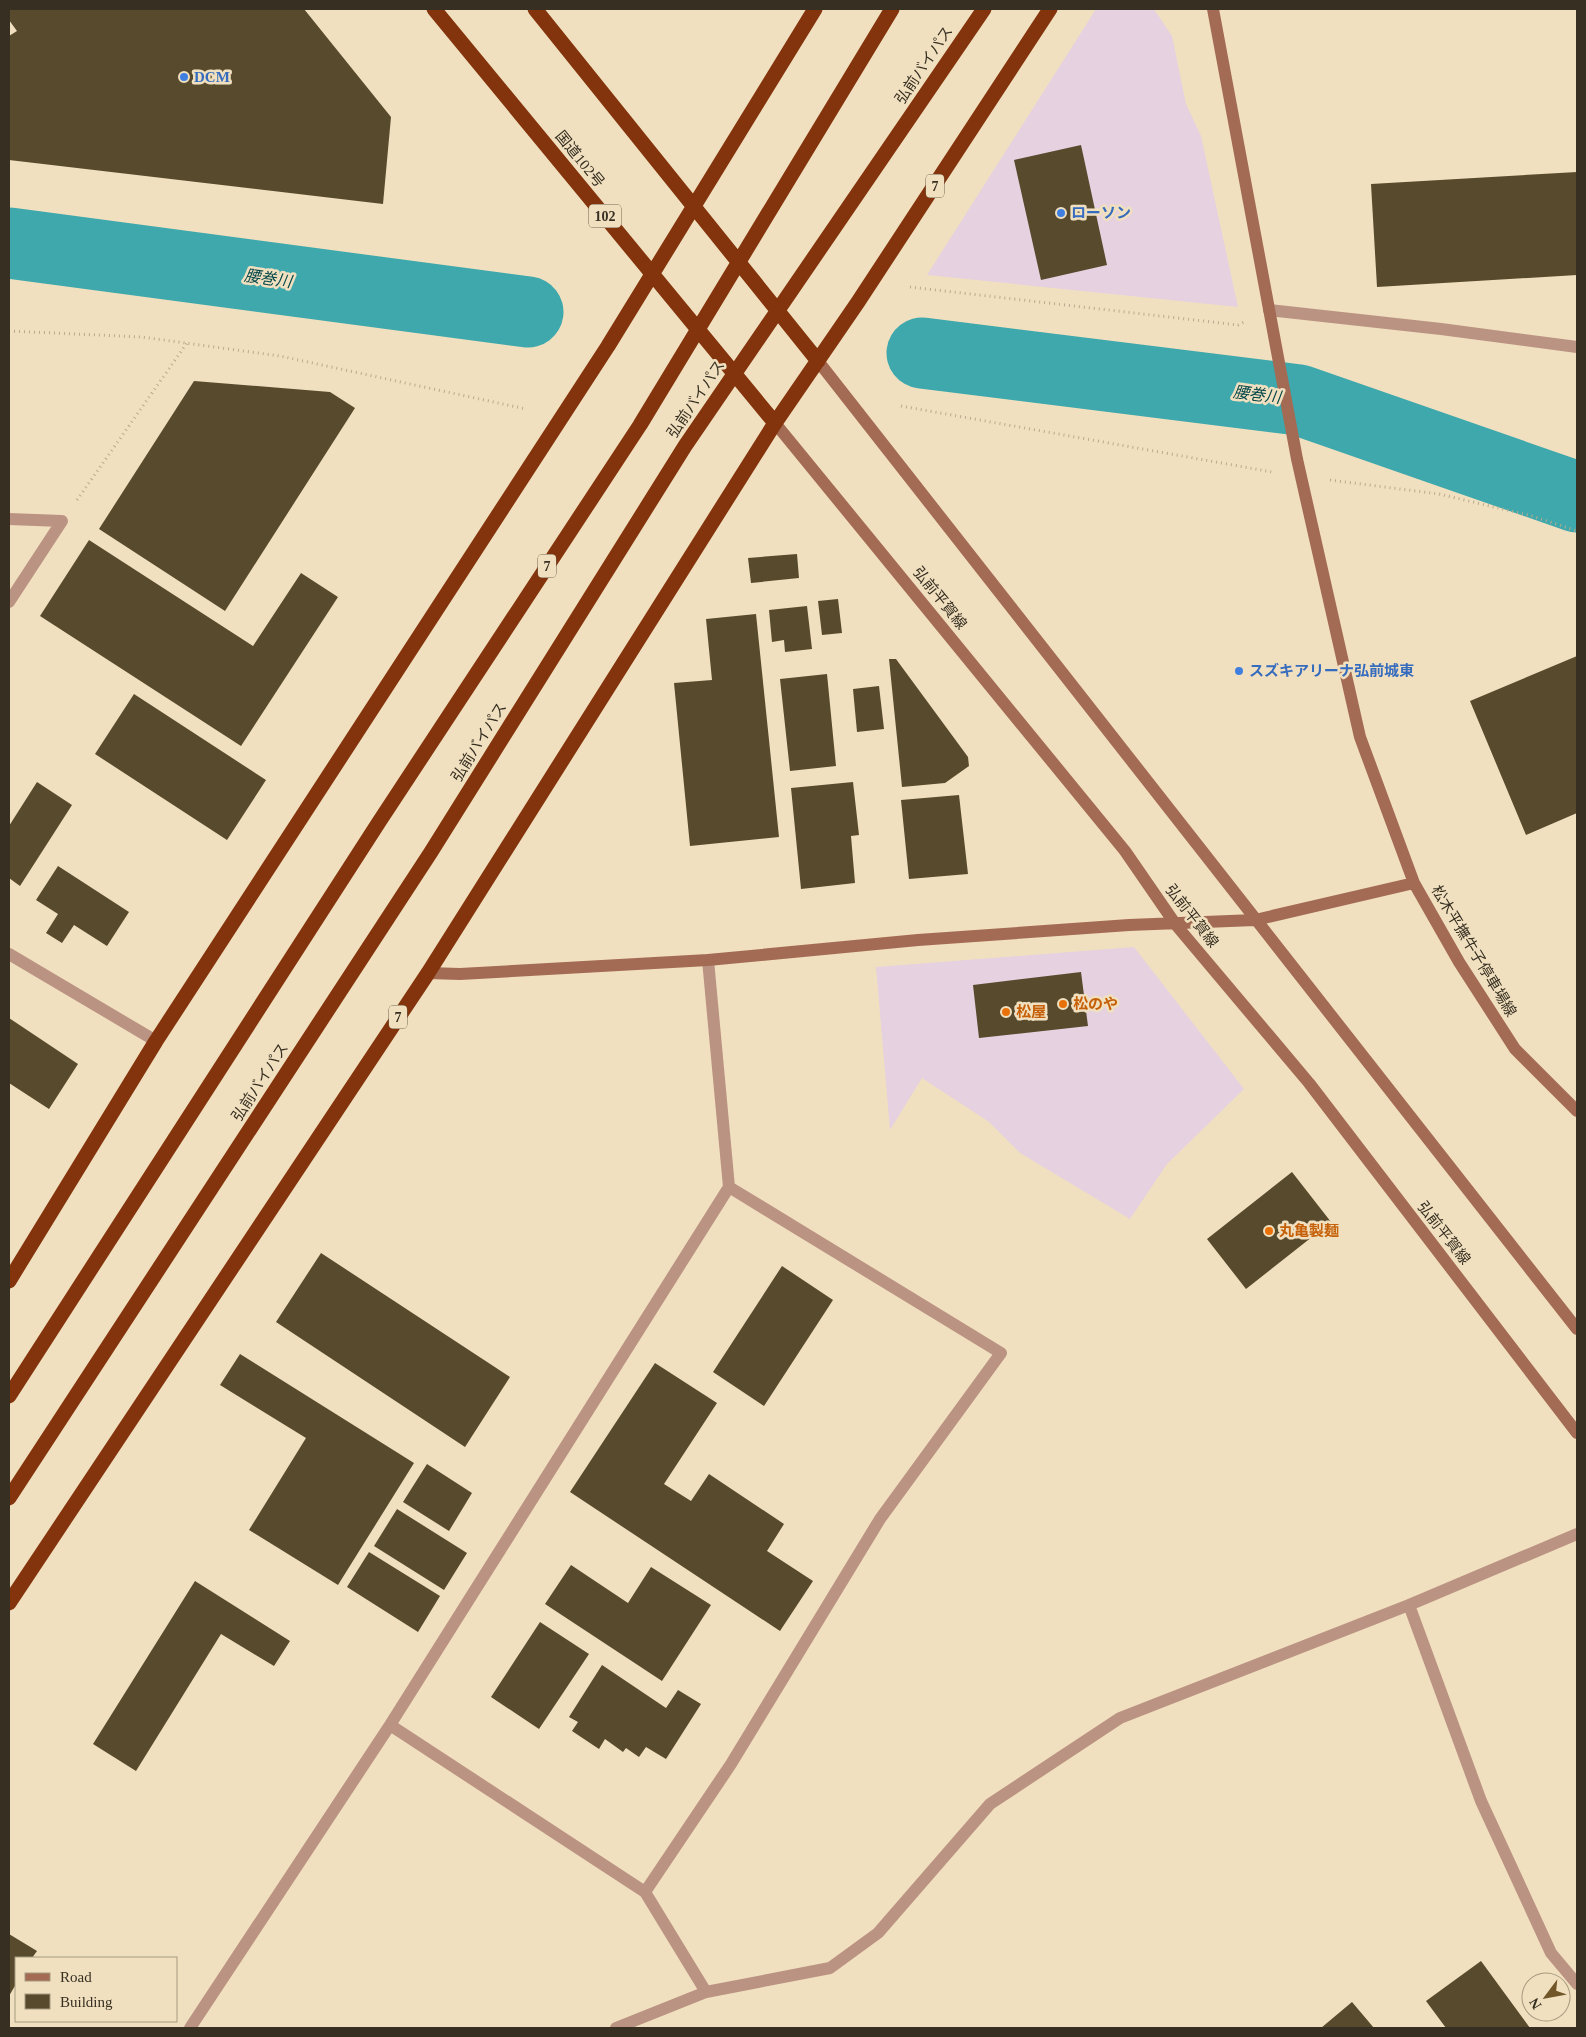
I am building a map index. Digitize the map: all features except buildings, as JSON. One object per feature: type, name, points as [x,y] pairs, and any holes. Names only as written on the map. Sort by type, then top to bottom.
[{"type":"highway","name":"国道102号","points":[[434,9],[595,205],[653,272],[775,423]]},
{"type":"highway","points":[[535,9],[818,361]]},
{"type":"highway","points":[[9,1281],[156,1041],[603,354],[815,9]]},
{"type":"highway","name":"7","points":[[9,1396],[379,822],[640,425],[892,9]]},
{"type":"highway","name":"弘前バイパス","points":[[9,1498],[431,852],[685,446],[984,9]]},
{"type":"highway","name":"7","points":[[9,1603],[428,973],[775,423],[864,294],[1050,9]]},
{"type":"main road","points":[[1213,9],[1297,459],[1360,737],[1414,883]]},
{"type":"main road","points":[[818,361],[1577,1329]]},
{"type":"main road","name":"弘前平賀線","points":[[775,423],[1125,851],[1176,925],[1309,1083],[1577,1433]]},
{"type":"main road","name":"松木平撫牛子停車場線","points":[[428,973],[460,974],[708,960],[928,939],[1128,925],[1176,925],[1255,920],[1414,883],[1459,962],[1515,1049],[1577,1111]]},
{"type":"street","points":[[1269,310],[1441,329],[1577,347]]},
{"type":"street","points":[[9,519],[62,521]]},
{"type":"street","points":[[9,602],[62,521]]},
{"type":"street","points":[[9,954],[156,1041]]},
{"type":"street","points":[[190,2028],[390,1725],[729,1187],[708,960]]},
{"type":"street","points":[[645,1892],[731,1764],[880,1519],[1001,1353],[729,1187]]},
{"type":"street","points":[[616,2028],[706,1992],[830,1968],[878,1933],[990,1804],[1120,1718],[1409,1605],[1577,1534]]},
{"type":"street","points":[[1409,1605],[1481,1801],[1551,1953],[1577,1984]]},
{"type":"street","points":[[390,1725],[645,1892],[706,1992]]},
{"type":"path","points":[[910,287],[1238,325],[1269,310]]},
{"type":"path","points":[[9,331],[142,336],[280,356],[526,409]]},
{"type":"path","points":[[62,521],[187,343]]},
{"type":"path","points":[[901,406],[1301,477],[1440,494],[1532,516],[1577,531]]},
{"type":"shaded area","points":[[1096,9],[1154,9],[1172,36],[1186,104],[1201,136],[1238,307],[927,275]]},
{"type":"shaded area","points":[[1134,947],[1244,1089],[1167,1164],[1130,1219],[1020,1153],[989,1122],[922,1078],[890,1130],[876,967]]},
{"type":"waterway","name":"腰巻川","points":[[9,243],[528,312]]},
{"type":"waterway","name":"腰巻川","points":[[922,353],[1299,400],[1577,497]]},
{"type":"place","name":"DCM","points":[[184,77]]},
{"type":"place","name":"ローソン","points":[[1061,213]]},
{"type":"place","name":"スズキアリーナ弘前城東","points":[[1239,671]]},
{"type":"place","name":"松のや","points":[[1063,1004]]},
{"type":"place","name":"松屋","points":[[1006,1012]]},
{"type":"place","name":"丸亀製麺","points":[[1269,1231]]}]
